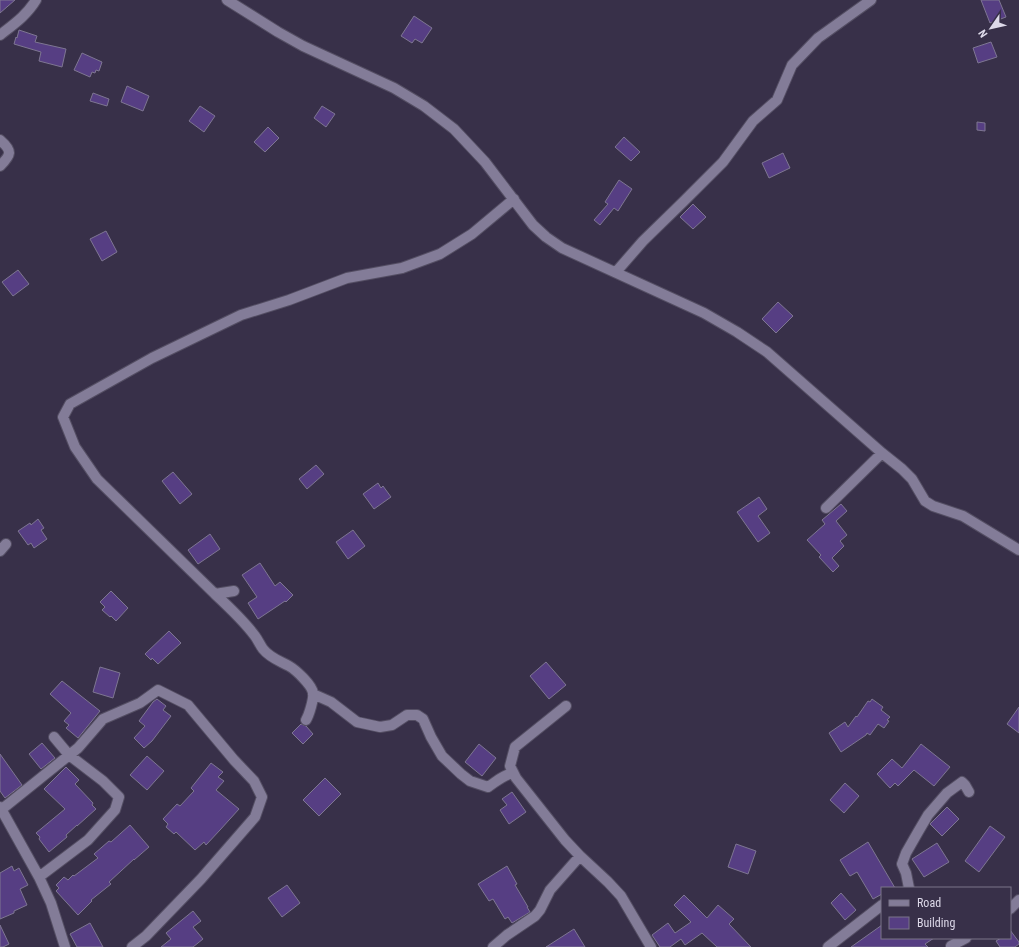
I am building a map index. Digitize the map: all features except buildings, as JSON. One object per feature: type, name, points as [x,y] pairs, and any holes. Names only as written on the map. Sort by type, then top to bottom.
[{"type":"street","points":[[0,35],[22,17],[33,6],[36,0]]},
{"type":"street","points":[[227,0],[303,46],[394,88],[424,106],[454,129],[486,162],[533,225],[546,237],[562,248],[704,313],[737,332],[767,352],[902,469],[912,480],[925,501],[933,506],[968,518],[1019,550]]},
{"type":"street","points":[[616,272],[643,241],[723,162],[753,121],[778,100],[792,65],[802,54],[818,38],[872,0]]},
{"type":"street","points":[[0,140],[6,145],[10,152],[0,166]]},
{"type":"street","points":[[306,720],[309,715],[313,694],[311,688],[300,674],[289,666],[278,661],[264,650],[249,628],[230,608],[98,478],[75,447],[63,417],[70,404],[152,358],[240,315],[289,300],[347,278],[402,268],[440,254],[472,234],[514,199]]},
{"type":"street","points":[[826,508],[882,453]]},
{"type":"street","points":[[215,594],[234,591]]},
{"type":"street","points":[[65,947],[51,903],[39,877],[1,808],[78,748],[103,719],[140,703],[158,690],[188,705],[234,760],[254,781],[262,797],[255,816],[201,879],[146,936],[132,947]]},
{"type":"street","points":[[313,694],[331,702],[357,722],[380,727],[392,725],[408,715],[417,715],[424,719],[431,737],[442,756],[470,781],[480,785],[488,786],[501,777],[513,773]]},
{"type":"street","points":[[566,706],[514,747],[510,766],[516,778],[565,840],[621,896],[651,947]]},
{"type":"street","points":[[39,877],[88,840],[115,810],[119,797],[103,781],[69,755],[54,737]]},
{"type":"street","points":[[909,887],[906,873],[902,864],[906,853],[928,815],[947,793],[962,782],[969,792]]},
{"type":"street","points":[[493,947],[507,935],[535,916],[540,910],[550,890],[580,856]]},
{"type":"street","points":[[1011,908],[1019,900]]},
{"type":"street","points":[[828,947],[881,906]]},
{"type":"street","points":[[950,944],[963,939]]}]
